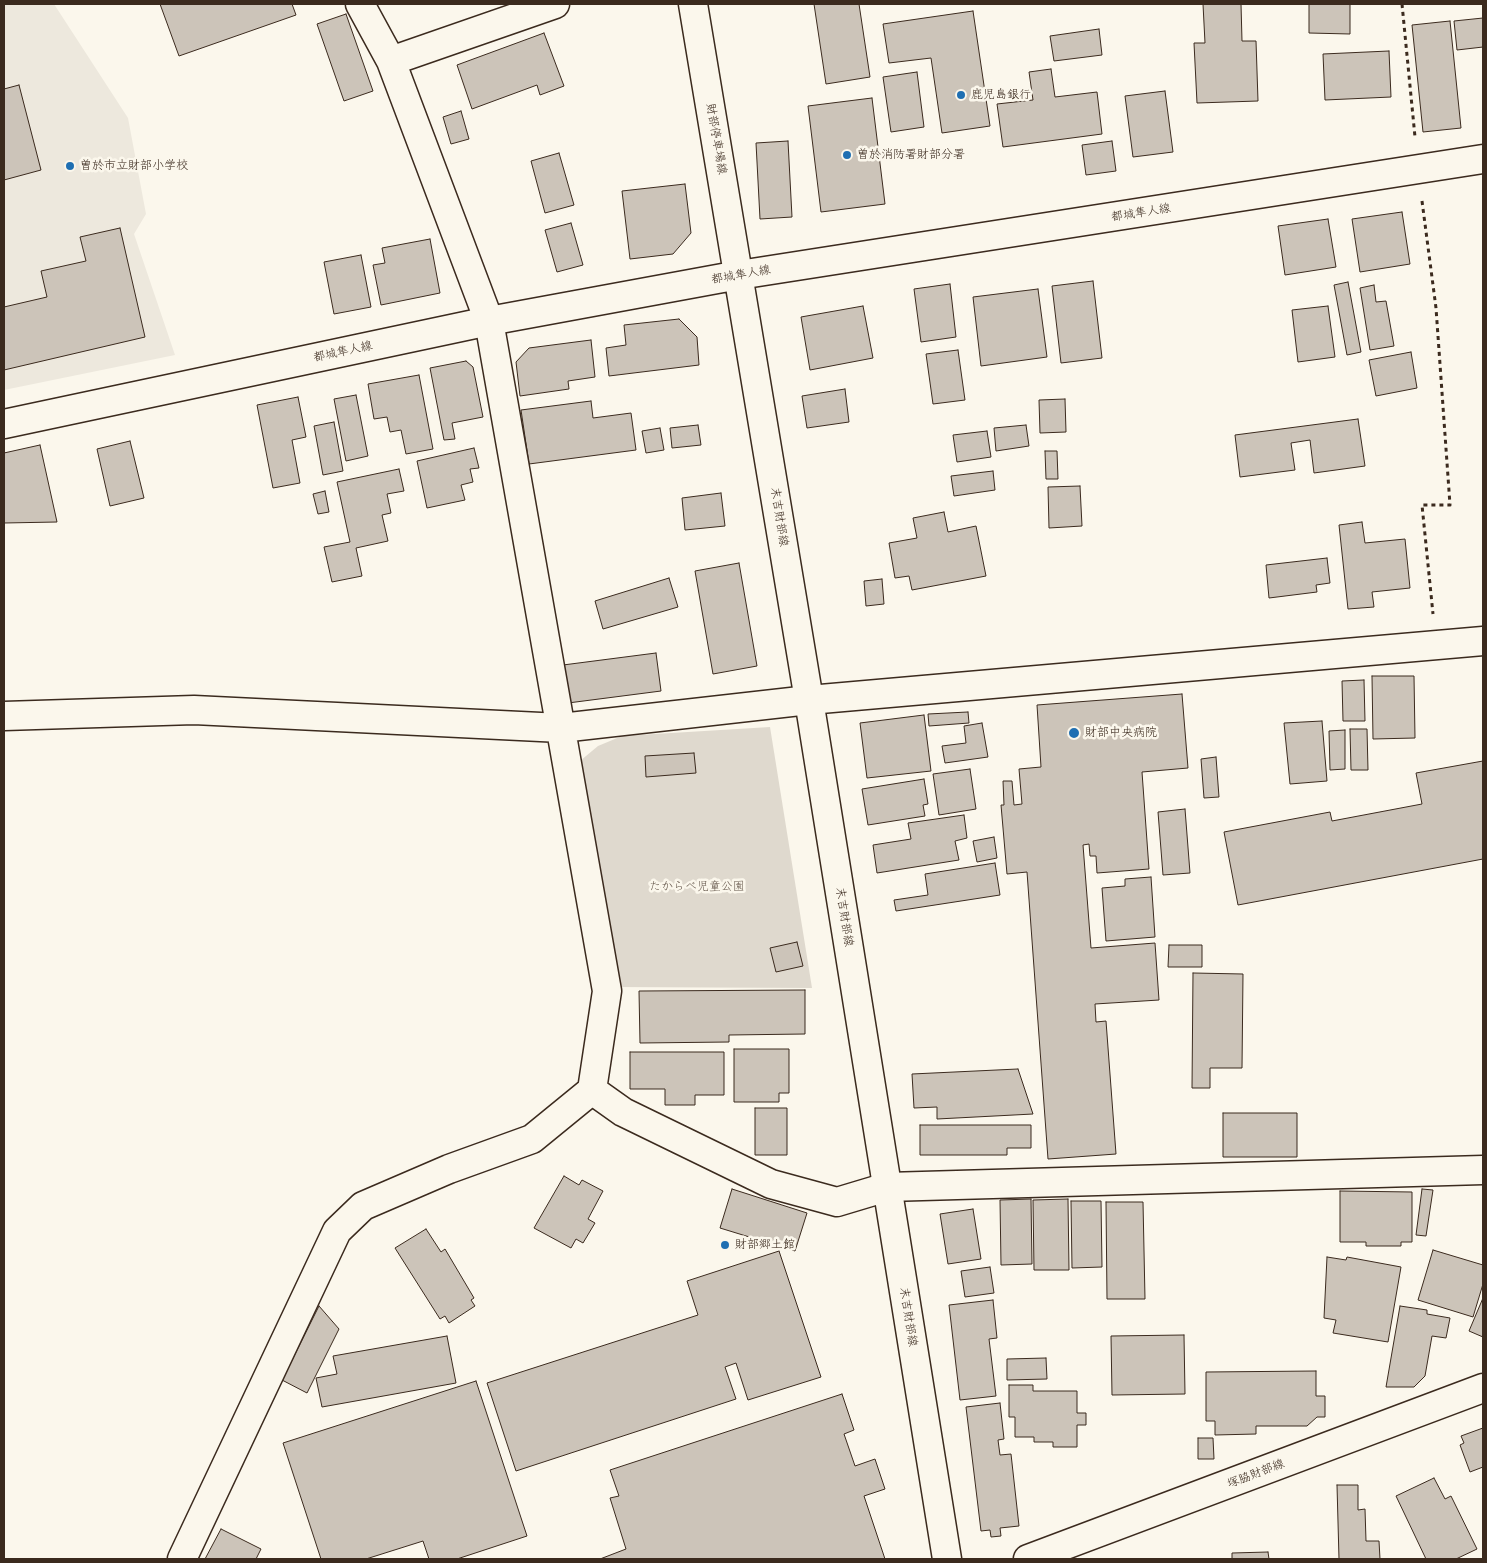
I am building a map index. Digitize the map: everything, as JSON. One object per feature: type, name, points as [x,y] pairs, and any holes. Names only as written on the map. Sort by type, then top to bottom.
[{"type":"street","points":[[182,1559],[336,1231],[363,1206],[449,1170],[532,1139],[592,1090],[608,991],[489,321],[391,60],[360,4]]},
{"type":"street","points":[[391,60],[555,4]]},
{"type":"street","name":"財部停車場線","points":[[694,4],[739,275]]},
{"type":"street","name":"都城隼人線","points":[[4,424],[489,321],[739,275],[1483,159]]},
{"type":"street","name":"末吉財部線","points":[[739,275],[947,1559]]},
{"type":"street","points":[[4,716],[194,710],[561,728],[809,700],[1483,641]]},
{"type":"street","points":[[592,1090],[624,1112],[770,1184],[837,1202],[887,1187],[1483,1170]]},
{"type":"street","name":"塚脇財部線","points":[[1028,1559],[1483,1388]]},
{"type":"path","points":[[1402,4],[1418,170],[1436,308],[1450,506],[1422,506],[1436,645]]},
{"type":"shaded area","name":"曽於市立財部小学校","points":[[4,4],[54,4],[128,118],[146,214],[134,234],[175,355],[4,390]]},
{"type":"green space","name":"たからべ児童公園","points":[[770,727],[812,988],[612,987],[580,761],[598,746],[622,736]]},
{"type":"building","points":[[160,4],[292,4],[296,15],[179,56]]},
{"type":"building","points":[[814,4],[859,4],[870,77],[826,84]]},
{"type":"building","points":[[1203,4],[1241,4],[1242,41],[1256,41],[1258,101],[1197,103],[1194,43],[1205,43]]},
{"type":"building","points":[[1309,4],[1350,4],[1350,34],[1309,33]]},
{"type":"building","name":"鹿児島銀行","points":[[973,11],[990,126],[942,133],[931,58],[889,63],[883,24]]},
{"type":"building","points":[[346,14],[373,91],[344,101],[317,24]]},
{"type":"building","points":[[1483,18],[1483,47],[1457,50],[1454,21]]},
{"type":"building","points":[[1450,21],[1461,128],[1423,132],[1412,25]]},
{"type":"building","points":[[1099,29],[1102,55],[1054,61],[1050,36]]},
{"type":"building","points":[[544,33],[564,86],[540,95],[537,85],[472,109],[457,65]]},
{"type":"building","points":[[1389,51],[1391,97],[1325,100],[1323,54]]},
{"type":"building","points":[[1051,69],[1055,97],[1097,92],[1102,134],[1003,147],[997,104],[1033,100],[1029,72]]},
{"type":"building","points":[[917,72],[924,127],[891,132],[883,77]]},
{"type":"building","points":[[19,85],[41,170],[4,180],[4,89]]},
{"type":"building","points":[[1165,91],[1173,152],[1133,157],[1125,96]]},
{"type":"building","name":"曽於消防署財部分署","points":[[872,98],[885,204],[821,212],[808,106]]},
{"type":"building","points":[[461,111],[469,139],[451,144],[443,117]]},
{"type":"building","points":[[788,141],[792,217],[760,219],[756,143]]},
{"type":"building","points":[[1112,141],[1116,171],[1086,175],[1082,145]]},
{"type":"building","points":[[559,153],[574,205],[545,213],[531,161]]},
{"type":"building","points":[[685,184],[691,233],[673,254],[630,259],[622,191]]},
{"type":"building","points":[[1402,212],[1410,264],[1360,272],[1352,219]]},
{"type":"building","points":[[1328,219],[1336,267],[1285,275],[1278,226]]},
{"type":"building","points":[[571,223],[583,265],[557,272],[545,230]]},
{"type":"building","points":[[120,228],[145,337],[4,370],[4,307],[47,297],[41,271],[86,261],[80,237]]},
{"type":"building","points":[[430,239],[440,293],[381,305],[373,265],[385,263],[382,248]]},
{"type":"building","points":[[361,255],[371,307],[334,314],[324,262]]},
{"type":"building","points":[[1093,281],[1102,358],[1061,363],[1052,286]]},
{"type":"building","points":[[1348,282],[1361,352],[1347,355],[1334,285]]},
{"type":"building","points":[[950,284],[956,337],[921,342],[914,289]]},
{"type":"building","points":[[1374,285],[1376,302],[1386,301],[1394,346],[1370,350],[1360,288]]},
{"type":"building","points":[[1038,289],[1047,357],[981,366],[973,297]]},
{"type":"building","points":[[863,306],[873,358],[810,370],[801,317]]},
{"type":"building","points":[[1328,306],[1335,357],[1298,362],[1292,310]]},
{"type":"building","points":[[679,319],[697,337],[699,365],[609,376],[606,348],[626,345],[624,325]]},
{"type":"building","points":[[591,340],[595,377],[568,381],[569,389],[520,396],[516,362],[529,348]]},
{"type":"building","points":[[958,350],[965,400],[933,404],[926,354]]},
{"type":"building","points":[[1411,352],[1417,388],[1376,396],[1369,360]]},
{"type":"building","points":[[466,361],[473,367],[483,417],[452,423],[455,439],[444,440],[430,368]]},
{"type":"building","points":[[419,375],[433,449],[406,454],[401,430],[390,432],[387,417],[374,419],[368,384]]},
{"type":"building","points":[[845,389],[849,422],[807,428],[802,396]]},
{"type":"building","points":[[356,395],[368,456],[346,461],[334,399]]},
{"type":"building","points":[[298,397],[306,437],[292,440],[300,483],[273,488],[257,405]]},
{"type":"building","points":[[1065,399],[1066,432],[1040,433],[1039,400]]},
{"type":"building","points":[[591,401],[593,418],[631,413],[636,450],[529,464],[521,410]]},
{"type":"building","points":[[1358,419],[1365,466],[1314,473],[1310,440],[1291,443],[1295,470],[1240,477],[1235,435]]},
{"type":"building","points":[[334,422],[343,471],[323,475],[314,426]]},
{"type":"building","points":[[698,425],[701,445],[672,448],[670,428]]},
{"type":"building","points":[[1026,425],[1029,446],[996,451],[994,428]]},
{"type":"building","points":[[660,428],[664,450],[646,453],[642,431]]},
{"type":"building","points":[[987,431],[991,457],[957,462],[953,435]]},
{"type":"building","points":[[130,441],[144,498],[110,506],[97,449]]},
{"type":"building","points":[[40,445],[57,522],[4,523],[4,453]]},
{"type":"building","points":[[474,448],[479,468],[470,469],[473,482],[461,485],[465,500],[427,508],[417,461]]},
{"type":"building","points":[[1045,451],[1057,451],[1058,479],[1046,479]]},
{"type":"building","points":[[399,469],[404,491],[387,494],[391,513],[382,515],[388,541],[356,548],[362,576],[332,582],[324,547],[350,542],[337,482]]},
{"type":"building","points":[[993,471],[995,490],[954,496],[951,476]]},
{"type":"building","points":[[1080,486],[1082,526],[1049,528],[1048,487]]},
{"type":"building","points":[[325,491],[329,512],[318,514],[313,494]]},
{"type":"building","points":[[721,493],[725,526],[685,530],[682,498]]},
{"type":"building","points":[[944,512],[948,532],[976,526],[986,576],[912,590],[909,576],[895,578],[889,543],[917,538],[913,518]]},
{"type":"building","points":[[1362,522],[1365,543],[1405,539],[1410,588],[1372,592],[1374,607],[1348,609],[1339,525]]},
{"type":"building","points":[[1327,558],[1330,583],[1316,585],[1317,592],[1269,598],[1266,565]]},
{"type":"building","points":[[739,563],[757,666],[713,674],[695,571]]},
{"type":"building","points":[[669,578],[678,607],[603,629],[595,601]]},
{"type":"building","points":[[882,579],[884,604],[866,606],[864,581]]},
{"type":"building","points":[[656,653],[661,691],[568,703],[563,665]]},
{"type":"building","points":[[1372,676],[1414,676],[1415,738],[1373,739]]},
{"type":"building","points":[[1364,680],[1365,721],[1343,721],[1342,681]]},
{"type":"building","points":[[1182,694],[1188,768],[1142,772],[1149,869],[1097,873],[1096,856],[1090,856],[1089,844],[1083,845],[1091,948],[1155,943],[1159,1000],[1095,1004],[1096,1022],[1106,1021],[1116,1154],[1048,1159],[1027,872],[1007,874],[1001,805],[1004,805],[1003,781],[1012,781],[1014,805],[1022,804],[1019,769],[1041,767],[1037,705]]},
{"type":"building","points":[[968,712],[969,723],[929,726],[928,714]]},
{"type":"building","points":[[924,715],[931,771],[867,778],[860,723]]},
{"type":"building","points":[[1322,721],[1327,781],[1290,784],[1284,723]]},
{"type":"building","points":[[982,723],[988,757],[945,763],[942,746],[966,743],[964,726]]},
{"type":"building","points":[[1350,729],[1367,729],[1368,770],[1351,770]]},
{"type":"building","points":[[1345,730],[1345,769],[1330,770],[1329,731]]},
{"type":"building","points":[[694,753],[696,773],[646,777],[645,756]]},
{"type":"building","points":[[1216,757],[1219,797],[1204,798],[1201,759]]},
{"type":"building","points":[[1483,761],[1483,859],[1238,905],[1224,832],[1330,812],[1332,821],[1422,804],[1416,773]]},
{"type":"building","points":[[970,769],[976,809],[939,815],[933,774]]},
{"type":"building","points":[[924,779],[928,804],[923,805],[925,816],[868,825],[862,789]]},
{"type":"building","points":[[1185,809],[1190,873],[1163,875],[1158,812]]},
{"type":"building","points":[[964,815],[967,838],[955,841],[959,860],[877,873],[873,845],[911,839],[908,823]]},
{"type":"building","points":[[994,837],[997,858],[977,862],[973,841]]},
{"type":"building","points":[[995,863],[1000,895],[896,911],[894,900],[928,895],[925,874]]},
{"type":"building","points":[[1151,877],[1155,937],[1106,941],[1102,888],[1125,886],[1125,879]]},
{"type":"building","points":[[797,942],[803,966],[776,972],[770,948]]},
{"type":"building","points":[[1169,945],[1202,945],[1202,967],[1168,967]]},
{"type":"building","points":[[1193,973],[1243,974],[1242,1068],[1210,1068],[1210,1088],[1192,1088]]},
{"type":"building","points":[[805,990],[805,1034],[729,1035],[729,1042],[640,1043],[639,991]]},
{"type":"building","points":[[734,1049],[789,1049],[789,1093],[779,1093],[779,1102],[734,1102]]},
{"type":"building","points":[[630,1052],[724,1052],[724,1095],[695,1095],[695,1105],[665,1105],[665,1089],[630,1089]]},
{"type":"building","points":[[1018,1069],[1033,1114],[937,1119],[937,1107],[914,1108],[912,1074]]},
{"type":"building","points":[[755,1108],[787,1108],[787,1155],[755,1155]]},
{"type":"building","points":[[1223,1113],[1297,1113],[1297,1157],[1223,1157]]},
{"type":"building","points":[[920,1125],[1031,1125],[1031,1148],[1007,1148],[1007,1155],[920,1155]]},
{"type":"building","points":[[564,1176],[579,1185],[582,1180],[603,1191],[588,1219],[595,1223],[583,1243],[576,1239],[571,1248],[534,1228]]},
{"type":"building","points":[[732,1189],[807,1213],[795,1251],[720,1228]]},
{"type":"building","points":[[1422,1189],[1433,1190],[1426,1236],[1416,1235]]},
{"type":"building","points":[[1340,1191],[1412,1192],[1412,1242],[1401,1242],[1401,1246],[1366,1246],[1366,1242],[1340,1242]]},
{"type":"building","points":[[1031,1199],[1032,1264],[1001,1265],[1000,1200]]},
{"type":"building","points":[[1068,1199],[1069,1270],[1034,1270],[1033,1200]]},
{"type":"building","points":[[1071,1201],[1101,1201],[1102,1267],[1072,1268]]},
{"type":"building","points":[[1106,1202],[1143,1202],[1145,1299],[1107,1299]]},
{"type":"building","points":[[973,1209],[981,1259],[948,1264],[940,1214]]},
{"type":"building","points":[[426,1229],[441,1252],[445,1249],[474,1298],[471,1300],[475,1306],[449,1323],[445,1316],[440,1319],[395,1248]]},
{"type":"building","points":[[1433,1250],[1483,1265],[1483,1284],[1473,1317],[1418,1300]]},
{"type":"building","points":[[779,1251],[821,1377],[748,1400],[736,1363],[725,1367],[736,1399],[516,1471],[487,1383],[698,1315],[687,1281]]},
{"type":"building","points":[[1327,1257],[1346,1260],[1347,1257],[1401,1267],[1388,1342],[1333,1333],[1336,1320],[1324,1318]]},
{"type":"building","points":[[990,1267],[994,1293],[965,1297],[961,1271]]},
{"type":"building","points":[[1483,1298],[1483,1337],[1469,1331]]},
{"type":"building","points":[[993,1300],[997,1338],[989,1339],[996,1396],[960,1400],[949,1305]]},
{"type":"building","points":[[319,1306],[339,1329],[307,1393],[282,1380]]},
{"type":"building","points":[[1400,1306],[1427,1310],[1427,1314],[1450,1318],[1446,1338],[1432,1336],[1425,1376],[1414,1387],[1386,1387]]},
{"type":"building","points":[[1184,1335],[1185,1394],[1112,1395],[1111,1336]]},
{"type":"building","points":[[447,1336],[456,1383],[322,1407],[316,1378],[337,1374],[333,1356]]},
{"type":"building","points":[[1046,1358],[1047,1379],[1007,1380],[1007,1359]]},
{"type":"building","points":[[1316,1371],[1316,1396],[1325,1396],[1325,1417],[1317,1417],[1307,1426],[1256,1426],[1256,1434],[1215,1435],[1215,1421],[1206,1421],[1206,1372]]},
{"type":"building","points":[[476,1381],[527,1536],[457,1559],[429,1559],[423,1541],[366,1559],[321,1559],[283,1443]]},
{"type":"building","points":[[1009,1385],[1033,1385],[1033,1391],[1077,1391],[1077,1413],[1086,1413],[1086,1425],[1077,1425],[1077,1447],[1053,1447],[1053,1442],[1034,1442],[1034,1437],[1015,1437],[1015,1417],[1009,1417]]},
{"type":"building","points":[[842,1394],[854,1430],[844,1434],[855,1466],[875,1459],[885,1489],[864,1496],[885,1559],[600,1559],[626,1549],[610,1498],[619,1496],[610,1470]]},
{"type":"building","points":[[1000,1403],[1004,1439],[998,1440],[1000,1455],[1011,1454],[1019,1526],[1000,1528],[1001,1536],[991,1537],[990,1530],[981,1531],[966,1407]]},
{"type":"building","points":[[1483,1428],[1483,1467],[1470,1472],[1460,1445],[1464,1443],[1461,1436]]},
{"type":"building","points":[[1198,1438],[1213,1438],[1214,1459],[1198,1459]]},
{"type":"building","points":[[1434,1478],[1445,1499],[1451,1496],[1477,1549],[1456,1559],[1426,1559],[1396,1496]]},
{"type":"building","points":[[1337,1485],[1358,1485],[1358,1510],[1365,1509],[1366,1541],[1379,1541],[1380,1559],[1339,1559]]},
{"type":"building","points":[[221,1529],[261,1549],[256,1559],[205,1559]]},
{"type":"building","points":[[1268,1552],[1269,1559],[1232,1559],[1232,1553]]},
{"type":"place","name":"鹿児島銀行","points":[[961,95]]},
{"type":"place","name":"曽於消防署財部分署","points":[[847,155]]},
{"type":"place","name":"曽於市立財部小学校","points":[[70,166]]},
{"type":"place","name":"財部中央病院","points":[[1074,733]]},
{"type":"place","name":"財部郷土館","points":[[725,1245]]}]
